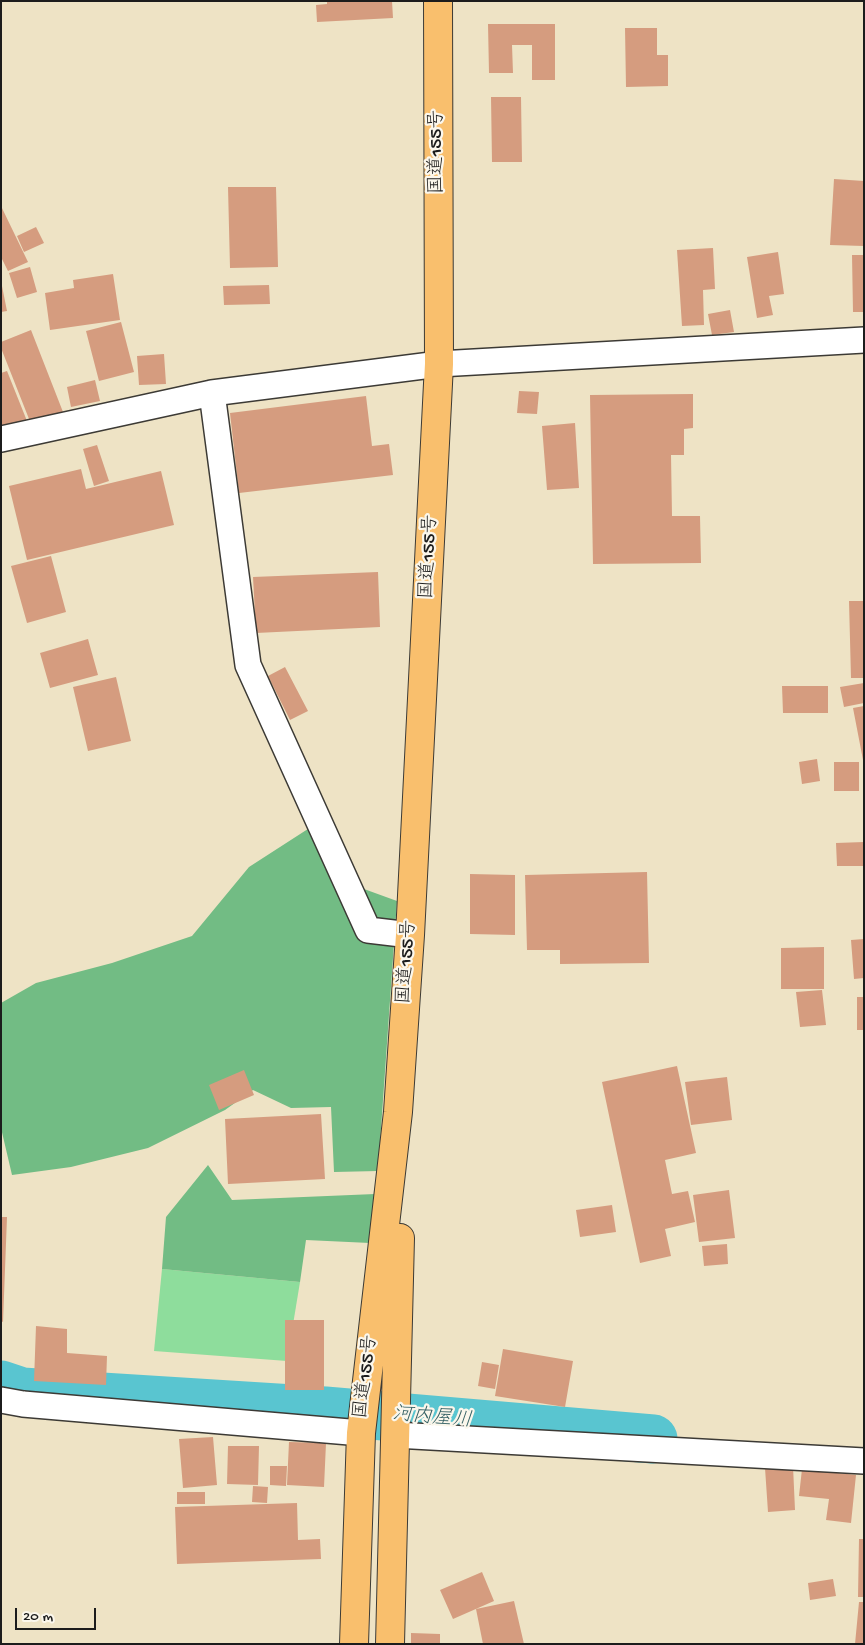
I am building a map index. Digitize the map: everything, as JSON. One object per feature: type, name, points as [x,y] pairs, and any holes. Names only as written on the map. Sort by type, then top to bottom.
[{"type":"highway","name":"国道155号","points":[[390,1644],[395,1435],[387,1313],[410,935],[438,364],[438,1]]},
{"type":"highway","name":"国道155号","points":[[354,1644],[361,1433],[387,1313]]},
{"type":"street","points":[[1,439],[212,393],[438,364],[864,340]]},
{"type":"street","points":[[212,393],[248,665],[368,930],[410,935]]},
{"type":"street","points":[[1,1400],[23,1404],[361,1433]]},
{"type":"street","points":[[395,1435],[864,1461]]},
{"type":"green space","points":[[311,827],[342,881],[397,901],[378,1171],[334,1172],[331,1107],[291,1108],[253,1090],[225,1110],[148,1148],[71,1167],[12,1175],[1,1128],[1,1003],[36,983],[112,963],[192,936],[249,867]]},
{"type":"green space","points":[[208,1165],[232,1200],[375,1194],[370,1243],[306,1240],[300,1282],[162,1269],[166,1217]]},
{"type":"green space","points":[[162,1269],[300,1282],[287,1361],[154,1351]]},
{"type":"building","points":[[327,1],[392,1],[393,18],[317,22],[316,5],[327,4]]},
{"type":"building","points":[[488,24],[555,24],[555,80],[532,80],[532,45],[512,45],[513,73],[489,73]]},
{"type":"building","points":[[625,28],[657,28],[657,55],[668,55],[668,86],[626,87]]},
{"type":"building","points":[[491,97],[521,97],[522,162],[492,162]]},
{"type":"building","points":[[834,179],[864,181],[864,246],[830,245]]},
{"type":"building","points":[[228,187],[276,187],[278,267],[230,268]]},
{"type":"building","points":[[1,206],[28,262],[8,271],[1,257]]},
{"type":"building","points":[[36,227],[44,243],[24,252],[17,236]]},
{"type":"building","points":[[713,248],[715,289],[703,290],[704,325],[682,326],[677,250]]},
{"type":"building","points":[[778,252],[784,294],[769,296],[773,315],[757,318],[747,257]]},
{"type":"building","points":[[852,255],[864,255],[864,312],[853,312]]},
{"type":"building","points":[[30,267],[37,292],[17,298],[9,273]]},
{"type":"building","points":[[113,274],[120,320],[50,330],[45,293],[74,288],[73,280]]},
{"type":"building","points":[[1,281],[7,311],[1,312]]},
{"type":"building","points":[[269,285],[270,304],[224,305],[223,286]]},
{"type":"building","points":[[730,310],[734,332],[712,335],[708,314]]},
{"type":"building","points":[[121,322],[134,372],[99,381],[86,331]]},
{"type":"building","points":[[31,330],[63,412],[31,424],[1,348],[1,342]]},
{"type":"building","points":[[164,354],[166,384],[139,385],[137,356]]},
{"type":"building","points":[[7,371],[27,421],[1,430],[1,373]]},
{"type":"building","points":[[95,380],[100,401],[71,407],[67,387]]},
{"type":"building","points":[[519,391],[539,392],[537,414],[517,413]]},
{"type":"building","points":[[693,394],[693,428],[684,429],[684,455],[671,455],[672,516],[700,516],[701,563],[593,564],[590,395]]},
{"type":"building","points":[[366,396],[372,446],[389,444],[393,475],[239,493],[230,413]]},
{"type":"building","points":[[575,423],[579,488],[547,490],[542,426]]},
{"type":"building","points":[[97,445],[109,481],[94,486],[83,449]]},
{"type":"building","points":[[81,469],[86,489],[161,471],[174,525],[27,560],[9,486]]},
{"type":"building","points":[[51,556],[66,612],[27,623],[11,566]]},
{"type":"building","points":[[378,572],[380,627],[256,633],[253,577]]},
{"type":"building","points":[[849,601],[864,601],[864,678],[851,678]]},
{"type":"building","points":[[88,639],[98,675],[50,688],[40,653]]},
{"type":"building","points":[[285,667],[308,711],[290,720],[268,676]]},
{"type":"building","points":[[116,677],[131,741],[88,751],[73,687]]},
{"type":"building","points":[[864,683],[864,703],[844,707],[840,687]]},
{"type":"building","points":[[782,686],[828,686],[828,713],[783,713]]},
{"type":"building","points":[[864,706],[864,760],[863,760],[853,708]]},
{"type":"building","points":[[817,759],[820,781],[802,784],[799,762]]},
{"type":"building","points":[[834,762],[859,762],[859,791],[834,791]]},
{"type":"building","points":[[864,842],[864,866],[837,866],[836,843]]},
{"type":"building","points":[[647,872],[649,963],[560,964],[560,950],[527,950],[525,875]]},
{"type":"building","points":[[470,874],[515,875],[515,935],[470,934]]},
{"type":"building","points":[[864,939],[864,978],[854,979],[851,940]]},
{"type":"building","points":[[824,947],[824,989],[781,989],[781,948]]},
{"type":"building","points":[[822,990],[826,1025],[800,1027],[796,992]]},
{"type":"building","points":[[857,997],[864,997],[864,1030],[857,1030]]},
{"type":"building","points":[[677,1066],[696,1153],[665,1160],[672,1194],[688,1191],[695,1222],[665,1229],[671,1256],[640,1263],[602,1082]]},
{"type":"building","points":[[244,1070],[254,1095],[219,1110],[209,1085]]},
{"type":"building","points":[[727,1077],[732,1120],[691,1125],[685,1082]]},
{"type":"building","points":[[321,1114],[325,1179],[228,1184],[225,1119]]},
{"type":"building","points":[[729,1190],[735,1238],[699,1242],[693,1195]]},
{"type":"building","points":[[612,1205],[616,1232],[580,1237],[576,1210]]},
{"type":"building","points":[[1,1217],[7,1217],[3,1322],[1,1321]]},
{"type":"building","points":[[727,1244],[728,1264],[704,1266],[702,1246]]},
{"type":"building","points":[[285,1320],[324,1320],[324,1390],[285,1390]]},
{"type":"building","points":[[36,1326],[67,1329],[67,1353],[107,1356],[106,1385],[34,1381]]},
{"type":"building","points":[[503,1349],[573,1361],[565,1407],[495,1396]]},
{"type":"building","points":[[482,1362],[499,1365],[495,1389],[478,1386]]},
{"type":"building","points":[[213,1437],[217,1485],[183,1488],[179,1439]]},
{"type":"building","points":[[289,1442],[326,1443],[324,1487],[287,1485]]},
{"type":"building","points":[[228,1446],[259,1446],[258,1485],[227,1484]]},
{"type":"building","points":[[270,1466],[287,1466],[286,1486],[270,1485]]},
{"type":"building","points":[[793,1466],[795,1510],[768,1512],[765,1468]]},
{"type":"building","points":[[802,1469],[856,1475],[851,1523],[826,1520],[829,1499],[799,1496]]},
{"type":"building","points":[[253,1486],[268,1487],[267,1503],[252,1502]]},
{"type":"building","points":[[177,1492],[205,1492],[205,1504],[177,1504]]},
{"type":"building","points":[[297,1503],[298,1540],[320,1539],[321,1559],[177,1564],[175,1507]]},
{"type":"building","points":[[859,1539],[864,1539],[864,1597],[858,1597]]},
{"type":"building","points":[[482,1572],[494,1601],[453,1619],[440,1590]]},
{"type":"building","points":[[833,1579],[836,1596],[810,1600],[808,1583]]},
{"type":"building","points":[[514,1601],[524,1644],[483,1644],[476,1609]]},
{"type":"building","points":[[859,1602],[864,1602],[864,1644],[855,1644]]},
{"type":"building","points":[[411,1633],[440,1634],[440,1644],[411,1644]]},
{"type":"waterway","name":"河内屋川","points":[[1,1385],[22,1392],[325,1411],[653,1439]]}]
